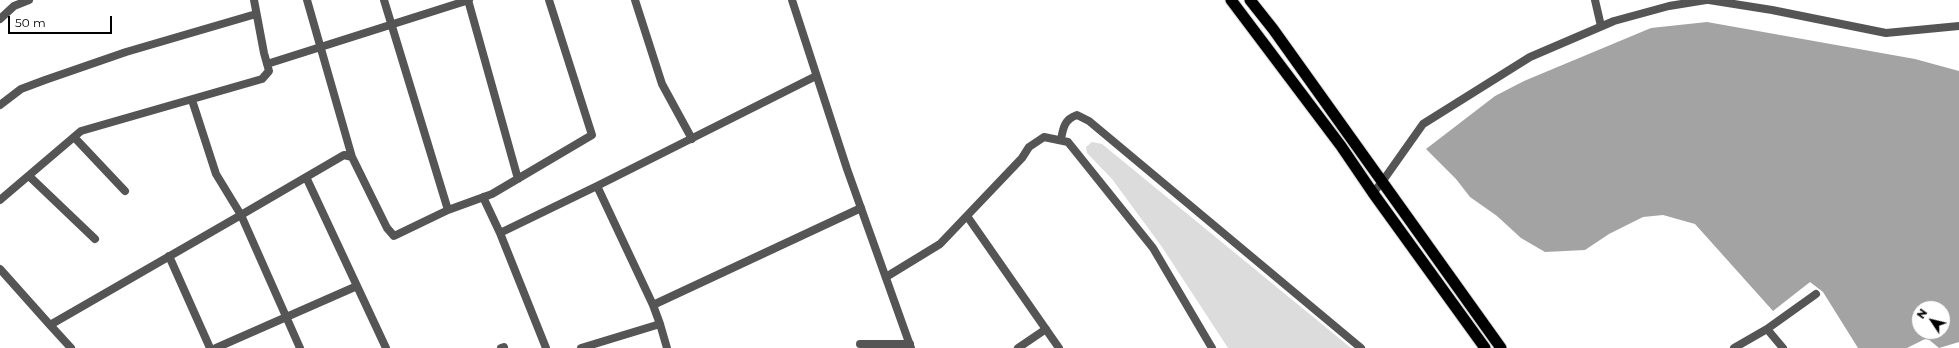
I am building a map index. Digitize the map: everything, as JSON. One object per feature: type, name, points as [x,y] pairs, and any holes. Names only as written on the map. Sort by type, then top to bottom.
[{"type":"highway","points":[[1231,0],[1341,146],[1373,193],[1485,348]]},
{"type":"highway","points":[[1250,0],[1273,29],[1501,348]]},
{"type":"street","points":[[0,19],[14,6],[29,0]]},
{"type":"street","points":[[0,200],[81,131],[262,79],[269,71],[254,0]]},
{"type":"street","points":[[307,0],[322,47],[352,157],[387,228],[394,236],[448,210],[483,197],[518,179],[592,135],[548,0]]},
{"type":"street","points":[[384,0],[448,210]]},
{"type":"street","points":[[267,64],[392,26],[468,0],[518,179]]},
{"type":"street","points":[[635,0],[662,84],[692,139]]},
{"type":"street","points":[[792,0],[816,76],[909,347],[860,344]]},
{"type":"street","points":[[1595,0],[1601,26]]},
{"type":"street","points":[[1373,193],[1423,124],[1530,57],[1614,20],[1669,6],[1706,0]]},
{"type":"street","points":[[1709,0],[1772,10],[1886,34],[1959,26]]},
{"type":"street","points":[[0,105],[21,89],[45,80],[126,52],[256,14]]},
{"type":"street","points":[[500,233],[692,139],[816,76]]},
{"type":"street","points":[[192,100],[216,174],[241,215],[300,348]]},
{"type":"street","points":[[1061,140],[1063,127],[1069,118],[1077,115],[1089,121],[1361,348]]},
{"type":"street","points":[[74,137],[125,191]]},
{"type":"street","points":[[886,277],[940,244],[1022,158],[1029,147],[1044,137],[1061,140],[1068,142],[1153,248],[1212,348]]},
{"type":"street","points":[[50,326],[344,155],[352,157]]},
{"type":"street","points":[[29,176],[94,239]]},
{"type":"street","points":[[306,177],[386,348]]},
{"type":"street","points":[[597,186],[653,305],[660,324],[666,348]]},
{"type":"street","points":[[483,197],[500,233],[546,348]]},
{"type":"street","points":[[653,305],[861,208]]},
{"type":"street","points":[[967,216],[1059,348]]},
{"type":"street","points":[[170,256],[210,348]]},
{"type":"street","points":[[0,269],[71,348]]},
{"type":"street","points":[[216,348],[357,286]]},
{"type":"street","points":[[1734,348],[1767,329],[1816,294]]},
{"type":"street","points":[[581,348],[660,324]]},
{"type":"street","points":[[1018,348],[1046,329]]},
{"type":"street","points":[[1767,329],[1783,348]]},
{"type":"shaded area","points":[[1707,22],[1915,59],[1959,71],[1959,342],[1939,348],[1929,340],[1951,340],[1951,300],[1911,300],[1911,340],[1923,340],[1907,348],[1858,348],[1823,292],[1810,282],[1773,311],[1695,224],[1663,215],[1643,217],[1609,234],[1585,250],[1545,252],[1521,238],[1497,216],[1470,197],[1456,179],[1426,149],[1495,96],[1524,81],[1651,28]]},
{"type":"shaded area","points":[[1092,142],[1102,144],[1351,348],[1228,348],[1162,247],[1112,179],[1087,153],[1086,147]]}]
